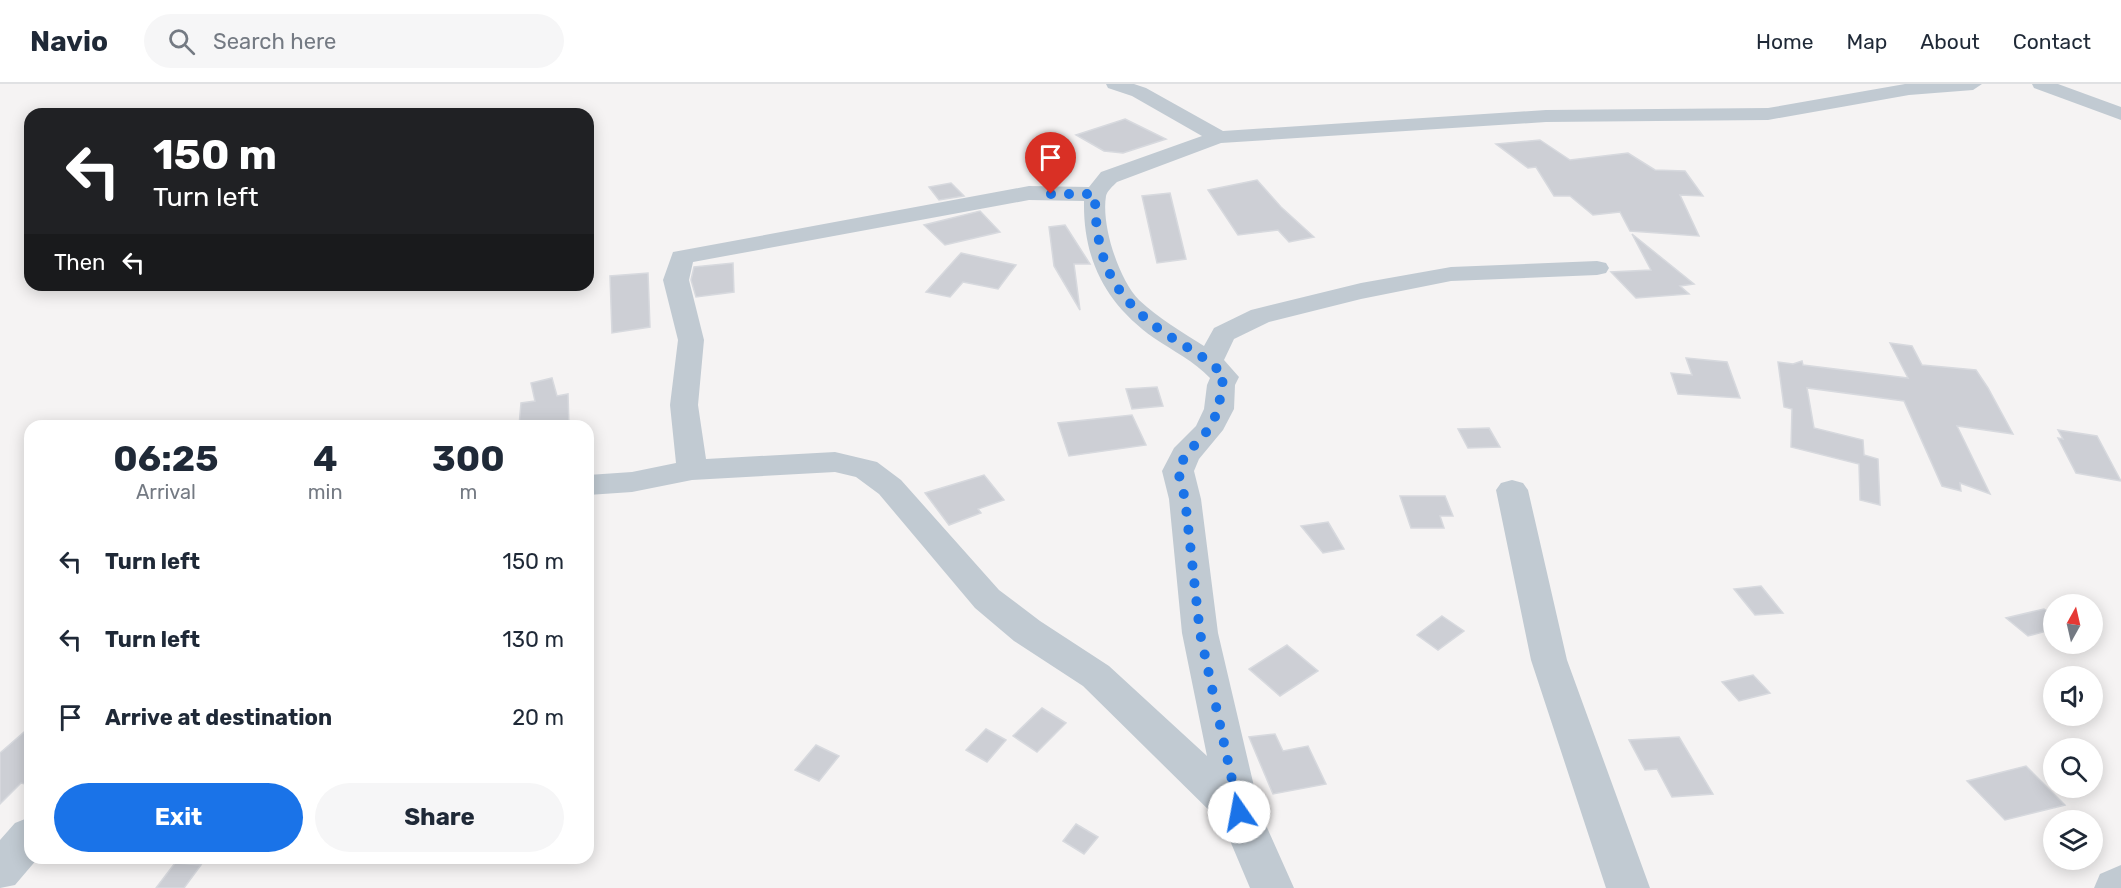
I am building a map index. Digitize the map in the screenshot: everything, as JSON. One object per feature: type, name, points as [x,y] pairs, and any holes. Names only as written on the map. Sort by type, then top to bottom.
[{"type":"street","points":[[1115,84],[1139,92],[1219,136]]},
{"type":"street","points":[[1272,888],[1239,812],[1200,633],[1185,499],[1178,471],[1185,456],[1208,430],[1219,409],[1221,385],[1225,377],[1210,361],[1163,332],[1128,304],[1111,276],[1098,242],[1095,194],[1109,177],[1219,136],[1546,117],[1768,114],[1909,88],[1973,84]]},
{"type":"street","points":[[2041,84],[2121,114]]},
{"type":"street","points":[[692,470],[684,405],[691,340],[676,280],[682,257],[1029,193],[1095,194]]},
{"type":"street","points":[[1210,361],[1224,334],[1260,316],[1361,291],[1450,274],[1597,268]]},
{"type":"street","points":[[594,485],[632,482],[692,470],[835,462],[866,469],[890,487],[987,600],[1027,631],[1096,676],[1239,812]]},
{"type":"street","points":[[1512,490],[1549,660],[1628,888]]},
{"type":"street","points":[[0,871],[24,843]]},
{"type":"street","points":[[2116,888],[2121,885]]},
{"type":"building","points":[[1125,119],[1166,139],[1123,153],[1104,151],[1076,135]]},
{"type":"building","points":[[1540,140],[1570,160],[1628,153],[1655,170],[1685,171],[1703,196],[1680,195],[1699,236],[1630,231],[1620,212],[1593,215],[1570,196],[1554,196],[1536,167],[1528,168],[1496,144]]},
{"type":"building","points":[[1257,180],[1281,207],[1314,237],[1289,242],[1278,230],[1238,235],[1208,190]]},
{"type":"building","points":[[951,183],[964,196],[939,200],[929,187]]},
{"type":"building","points":[[1170,193],[1186,259],[1157,263],[1142,196]]},
{"type":"building","points":[[980,211],[1000,232],[945,245],[924,225]]},
{"type":"building","points":[[1065,225],[1090,264],[1074,264],[1080,310],[1054,266],[1049,227]]},
{"type":"building","points":[[1632,234],[1694,284],[1680,286],[1689,294],[1636,298],[1611,272],[1651,270]]},
{"type":"building","points":[[961,253],[1016,265],[998,289],[963,282],[950,297],[926,292]]},
{"type":"building","points":[[733,263],[734,292],[696,297],[691,280],[694,267]]},
{"type":"building","points":[[648,273],[650,327],[612,333],[610,276]]},
{"type":"building","points":[[1890,343],[1912,346],[1922,365],[1976,370],[1988,388],[2013,434],[1957,426],[1990,494],[1960,483],[1961,491],[1942,486],[1904,401],[1807,388],[1814,428],[1863,440],[1864,455],[1878,459],[1880,505],[1860,500],[1859,464],[1791,447],[1792,409],[1784,407],[1778,362],[1793,364],[1802,361],[1803,365],[1908,378]]},
{"type":"building","points":[[1686,358],[1727,362],[1740,398],[1678,394],[1671,373],[1692,375]]},
{"type":"building","points":[[552,378],[557,396],[568,394],[569,420],[520,420],[521,403],[535,401],[531,383]]},
{"type":"building","points":[[1157,387],[1163,406],[1132,409],[1126,389]]},
{"type":"building","points":[[1132,415],[1146,445],[1069,456],[1058,423]]},
{"type":"building","points":[[1489,428],[1500,447],[1468,448],[1458,429]]},
{"type":"building","points":[[2058,430],[2097,436],[2121,481],[2076,473],[2058,438],[2063,439]]},
{"type":"building","points":[[984,475],[1004,500],[978,509],[981,513],[949,525],[925,493]]},
{"type":"building","points":[[1400,496],[1445,496],[1453,516],[1440,516],[1444,528],[1411,528]]},
{"type":"building","points":[[1328,522],[1344,549],[1323,553],[1301,526]]},
{"type":"building","points":[[1761,586],[1783,613],[1755,615],[1734,589]]},
{"type":"building","points":[[2043,609],[2043,632],[2028,636],[2006,618]]},
{"type":"building","points":[[1442,616],[1464,631],[1438,650],[1417,635]]},
{"type":"building","points":[[1287,645],[1318,671],[1280,696],[1249,669]]},
{"type":"building","points":[[1753,675],[1770,693],[1739,701],[1722,682]]},
{"type":"building","points":[[1042,708],[1066,723],[1037,752],[1013,736]]},
{"type":"building","points":[[986,729],[1006,740],[987,762],[966,750]]},
{"type":"building","points":[[24,732],[24,784],[21,783],[0,804],[0,753]]},
{"type":"building","points":[[1275,734],[1283,751],[1308,746],[1326,784],[1273,794],[1249,737]]},
{"type":"building","points":[[1679,737],[1713,794],[1672,797],[1657,769],[1645,770],[1629,740]]},
{"type":"building","points":[[816,745],[839,756],[819,781],[795,770]]},
{"type":"building","points":[[2026,766],[2043,783],[2043,798],[2058,798],[2065,805],[2005,820],[1967,781]]},
{"type":"building","points":[[1076,824],[1098,837],[1084,854],[1063,841]]},
{"type":"building","points":[[174,864],[201,865],[184,888],[156,888]]},
{"type":"route","points":[[1051,194],[1095,194],[1098,242],[1111,276],[1128,304],[1163,332],[1210,361],[1225,377],[1221,385],[1219,409],[1208,430],[1185,456],[1178,471],[1185,499],[1200,633],[1239,812]]}]
